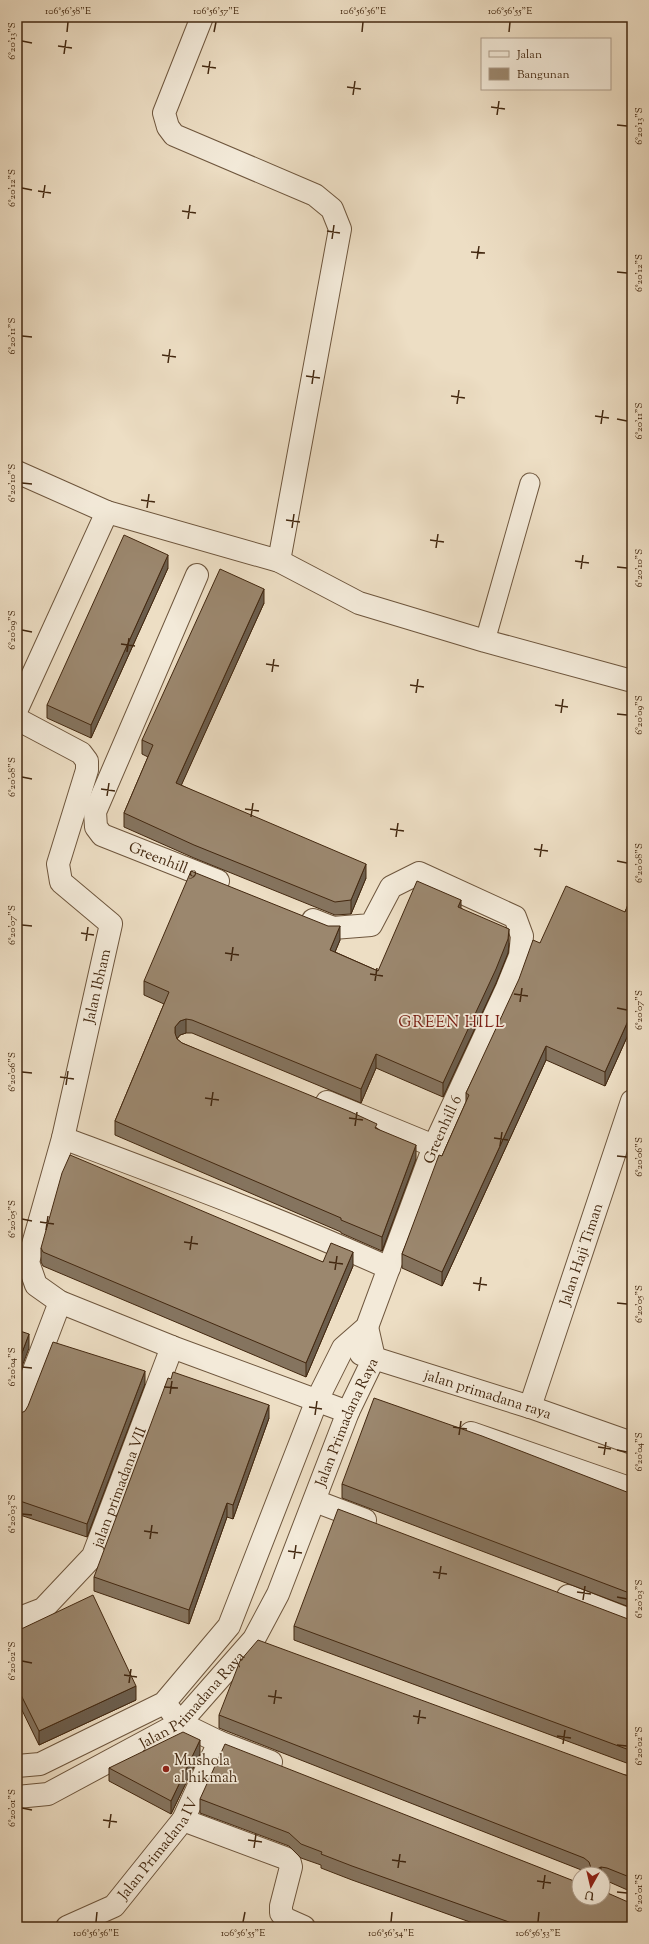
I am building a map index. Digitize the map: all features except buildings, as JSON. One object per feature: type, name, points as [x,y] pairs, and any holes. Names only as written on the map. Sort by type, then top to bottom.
[{"type":"street","points":[[202,17],[164,113],[168,127],[174,135],[315,195],[332,209],[340,229],[279,560]]},
{"type":"street","points":[[17,472],[107,512],[279,560],[359,603],[486,641],[632,681]]},
{"type":"street","points":[[17,709],[107,512]]},
{"type":"street","name":"Greenhill 9","points":[[197,575],[95,812],[96,827],[102,835],[239,890]]},
{"type":"street","name":"Jalan Ibham","points":[[17,719],[81,753],[87,762],[87,770],[58,864],[61,882],[112,924],[63,1138],[28,1262],[36,1284],[60,1302],[172,1346],[353,1402],[380,1401]]},
{"type":"street","name":"Greenhill 6","points":[[297,913],[333,928],[371,925],[392,887],[419,873],[515,916],[522,936],[520,956],[507,988],[434,1146],[367,1327]]},
{"type":"street","points":[[310,1096],[434,1146]]},
{"type":"street","name":"Jalan Haji Timan","points":[[530,1407],[632,1101]]},
{"type":"street","points":[[63,1138],[167,1177],[343,1247],[389,1268]]},
{"type":"street","points":[[17,1415],[21,1390],[60,1302]]},
{"type":"street","name":"Jalan Primadana Raya","points":[[17,1766],[40,1764],[164,1703],[229,1626],[321,1391],[343,1348],[367,1327],[374,1358],[353,1402],[278,1594],[254,1639],[180,1723],[48,1794],[17,1797]]},
{"type":"street","name":"jalan primadana VII","points":[[17,1619],[43,1609],[93,1556],[172,1346]]},
{"type":"street","name":"jalan primadana raya","points":[[343,1348],[530,1407],[632,1443]]},
{"type":"street","points":[[454,1427],[632,1489]]},
{"type":"street","points":[[315,1501],[381,1526]]},
{"type":"street","points":[[551,1590],[632,1621]]},
{"type":"street","points":[[254,1639],[276,1647]]},
{"type":"street","points":[[164,1703],[180,1723],[219,1742],[293,1771]]},
{"type":"street","name":"Jalan Primadana IV","points":[[67,1927],[114,1906],[183,1820],[219,1742]]},
{"type":"street","points":[[183,1820],[285,1858],[290,1863],[291,1868],[281,1906],[281,1913],[286,1919],[304,1927]]},
{"type":"lane","points":[[486,641],[530,483]]},
{"type":"place","name":"Mushola al hikmah","points":[[166,1769]]},
{"type":"district","name":"GREEN HILL","points":[[452,1021]]}]
